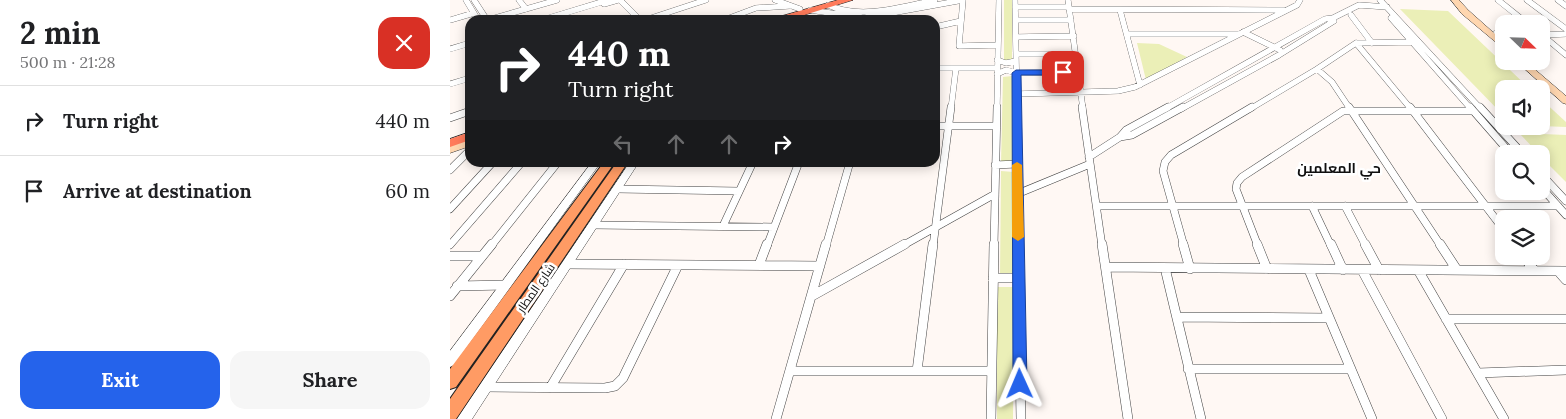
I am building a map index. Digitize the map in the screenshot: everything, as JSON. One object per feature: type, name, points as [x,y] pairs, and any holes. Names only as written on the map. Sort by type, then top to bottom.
[{"type":"highway","points":[[786,15],[848,0]]},
{"type":"highway","points":[[792,15],[805,10]]},
{"type":"highway","points":[[450,137],[465,132]]},
{"type":"highway","points":[[450,143],[465,138]]},
{"type":"main road","points":[[1455,0],[1465,12],[1495,38]]},
{"type":"main road","points":[[1460,0],[1495,30]]},
{"type":"main road","points":[[1530,70],[1566,100]]},
{"type":"main road","points":[[1539,70],[1566,93]]},
{"type":"main road","points":[[450,150],[465,144]]},
{"type":"main road","name":"شارع المطار","points":[[450,382],[578,198],[606,167]]},
{"type":"main road","name":"شارع المطار","points":[[450,413],[576,241],[620,167]]},
{"type":"street","points":[[466,0],[474,13],[467,15]]},
{"type":"street","points":[[474,0],[484,15]]},
{"type":"street","points":[[519,0],[526,9]]},
{"type":"street","points":[[505,15],[557,0]]},
{"type":"street","points":[[558,15],[608,0]]},
{"type":"street","points":[[574,15],[619,0],[635,15]]},
{"type":"street","points":[[658,15],[696,1],[706,0]]},
{"type":"street","points":[[776,0],[805,10],[839,15]]},
{"type":"street","points":[[831,3],[832,8],[864,12],[935,0]]},
{"type":"street","points":[[879,15],[963,0],[959,46],[998,45]]},
{"type":"street","points":[[991,419],[999,0]]},
{"type":"street","points":[[1017,94],[1118,92],[1140,85],[1296,5],[1300,0]]},
{"type":"street","points":[[1374,0],[1382,5],[1514,145]]},
{"type":"street","points":[[1498,0],[1517,15]]},
{"type":"street","points":[[1527,0],[1566,30]]},
{"type":"street","points":[[1558,0],[1566,6]]},
{"type":"street","points":[[756,8],[762,1]]},
{"type":"street","points":[[1021,419],[1015,3],[1120,10],[1178,7],[1286,10]]},
{"type":"street","points":[[1018,194],[1089,161],[1120,137],[1126,130],[1326,19],[1333,18],[1360,5],[1382,5]]},
{"type":"street","points":[[1382,5],[1503,145]]},
{"type":"street","points":[[737,15],[756,8],[789,6]]},
{"type":"street","points":[[1069,6],[1089,161],[1128,419]]},
{"type":"street","points":[[1120,10],[1140,85]]},
{"type":"street","points":[[1350,15],[1372,42]]},
{"type":"street","points":[[450,20],[465,16]]},
{"type":"street","points":[[1120,137],[1132,135],[1217,90],[1334,21],[1333,18]]},
{"type":"street","points":[[1016,20],[1071,20]]},
{"type":"street","points":[[940,26],[961,21]]},
{"type":"street","points":[[1127,34],[1241,33],[1284,52]]},
{"type":"street","points":[[1550,34],[1566,34]]},
{"type":"street","points":[[1016,37],[1074,36]]},
{"type":"street","points":[[1550,41],[1566,55]]},
{"type":"street","points":[[1190,269],[1163,171],[1165,162],[1171,155],[1317,69],[1356,43],[1412,42]]},
{"type":"street","points":[[1356,43],[1414,111],[1495,218]]},
{"type":"street","points":[[450,49],[465,45]]},
{"type":"street","points":[[997,60],[1006,64],[1016,58],[1076,54]]},
{"type":"street","points":[[940,68],[1006,70],[1016,73],[1078,72]]},
{"type":"street","points":[[917,371],[956,68]]},
{"type":"street","points":[[1317,69],[1332,82],[1457,270]]},
{"type":"street","points":[[450,83],[465,79]]},
{"type":"street","points":[[1209,85],[1217,90]]},
{"type":"street","points":[[1267,269],[1236,189],[1237,183],[1242,177],[1339,112],[1473,111]]},
{"type":"street","points":[[450,118],[465,113]]},
{"type":"street","points":[[940,126],[996,126]]},
{"type":"street","points":[[451,168],[465,158]]},
{"type":"street","points":[[996,165],[1017,164]]},
{"type":"street","points":[[450,209],[488,167]]},
{"type":"street","points":[[450,245],[518,167]]},
{"type":"street","points":[[450,296],[554,167]]},
{"type":"street","points":[[450,360],[506,285],[578,198],[594,167]]},
{"type":"street","points":[[464,419],[567,264],[576,241],[594,225],[632,167]]},
{"type":"street","points":[[723,226],[751,167]]},
{"type":"street","points":[[760,265],[797,167]]},
{"type":"street","points":[[776,419],[849,167]]},
{"type":"street","points":[[1550,184],[1566,201]]},
{"type":"street","points":[[617,190],[739,191]]},
{"type":"street","points":[[812,296],[995,194]]},
{"type":"street","points":[[1550,197],[1566,214]]},
{"type":"street","points":[[1097,206],[1558,206]]},
{"type":"street","points":[[1312,206],[1343,270]]},
{"type":"street","points":[[1345,206],[1379,270]]},
{"type":"street","points":[[594,225],[774,227]]},
{"type":"street","points":[[450,256],[482,256]]},
{"type":"street","points":[[567,264],[820,266]]},
{"type":"street","points":[[550,388],[624,264]]},
{"type":"street","points":[[485,387],[605,388],[619,382],[678,264]]},
{"type":"street","points":[[1530,265],[1534,270]]},
{"type":"street","points":[[1106,267],[1309,270],[1534,270],[1562,271],[1566,280]]},
{"type":"street","points":[[1164,268],[1201,419]]},
{"type":"street","points":[[1309,270],[1372,419]]},
{"type":"street","points":[[1362,270],[1442,419]]},
{"type":"street","points":[[1418,270],[1504,419]]},
{"type":"street","points":[[993,278],[1018,278]]},
{"type":"street","points":[[458,286],[506,285]]},
{"type":"street","points":[[1177,317],[1329,318]]},
{"type":"street","points":[[1446,319],[1566,319]]},
{"type":"street","points":[[1188,369],[1351,369]]},
{"type":"street","points":[[1478,373],[1566,370]]},
{"type":"street","points":[[790,371],[992,371]]},
{"type":"green space","points":[[1004,0],[1012,0],[1012,61],[1004,61]]},
{"type":"green space","points":[[1400,9],[1448,11],[1495,56],[1495,70],[1510,70],[1521,80],[1495,80],[1495,107]]},
{"type":"green space","points":[[1137,43],[1159,44],[1187,57],[1146,80]]},
{"type":"green space","points":[[1012,76],[1013,162],[1001,163],[1003,77]]},
{"type":"green space","points":[[1550,107],[1566,122],[1566,127],[1550,126]]},
{"type":"green space","points":[[1521,135],[1566,135],[1566,182],[1550,166],[1550,145],[1530,145]]},
{"type":"green space","points":[[1001,171],[1014,172],[1013,275],[1000,276]]},
{"type":"green space","points":[[997,287],[1014,287],[1013,419],[997,419]]},
{"type":"slow traffic","points":[[1017,165],[1018,237]]},
{"type":"district","name":"حي المعلمین","points":[[1339,168]]},
{"type":"route","points":[[1020,384],[1016,73],[1063,72]]}]
